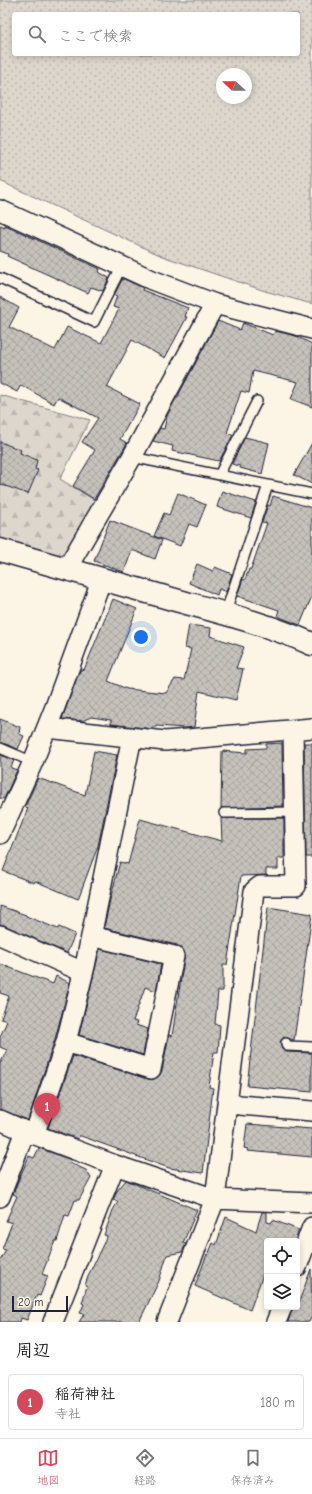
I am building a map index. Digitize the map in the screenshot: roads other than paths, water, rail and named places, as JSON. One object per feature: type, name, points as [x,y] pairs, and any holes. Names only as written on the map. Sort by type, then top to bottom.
[{"type":"street","points":[[0,210],[152,280],[215,304],[312,328]]},
{"type":"street","points":[[67,568],[132,457],[215,304]]},
{"type":"street","points":[[0,550],[224,614],[311,642]]},
{"type":"street","points":[[0,834],[47,728],[102,578]]},
{"type":"street","points":[[47,728],[132,738],[165,740],[292,731],[312,728]]},
{"type":"street","points":[[167,1322],[216,1199],[254,891],[260,886],[296,886],[292,731]]},
{"type":"street","points":[[0,1197],[30,1133],[66,1042],[83,972],[132,738]]},
{"type":"street","points":[[0,935],[83,972]]},
{"type":"street","points":[[66,1042],[151,1068],[174,956],[90,936]]},
{"type":"street","points":[[227,1104],[312,1111]]},
{"type":"street","points":[[0,1120],[115,1165],[216,1199],[312,1203]]},
{"type":"street","points":[[53,1322],[115,1165]]},
{"type":"street","points":[[300,1259],[312,1227]]},
{"type":"street","points":[[276,1322],[281,1310]]},
{"type":"lane","points":[[0,278],[94,322],[122,266]]},
{"type":"lane","points":[[220,475],[257,401]]},
{"type":"lane","points":[[132,457],[312,494]]},
{"type":"lane","points":[[224,614],[268,485]]},
{"type":"lane","points":[[0,748],[33,762]]},
{"type":"lane","points":[[224,813],[294,812]]},
{"type":"lane","points":[[286,1043],[287,1046],[312,1047]]},
{"type":"place","name":"稲荷神社","points":[[47,1126]]}]
